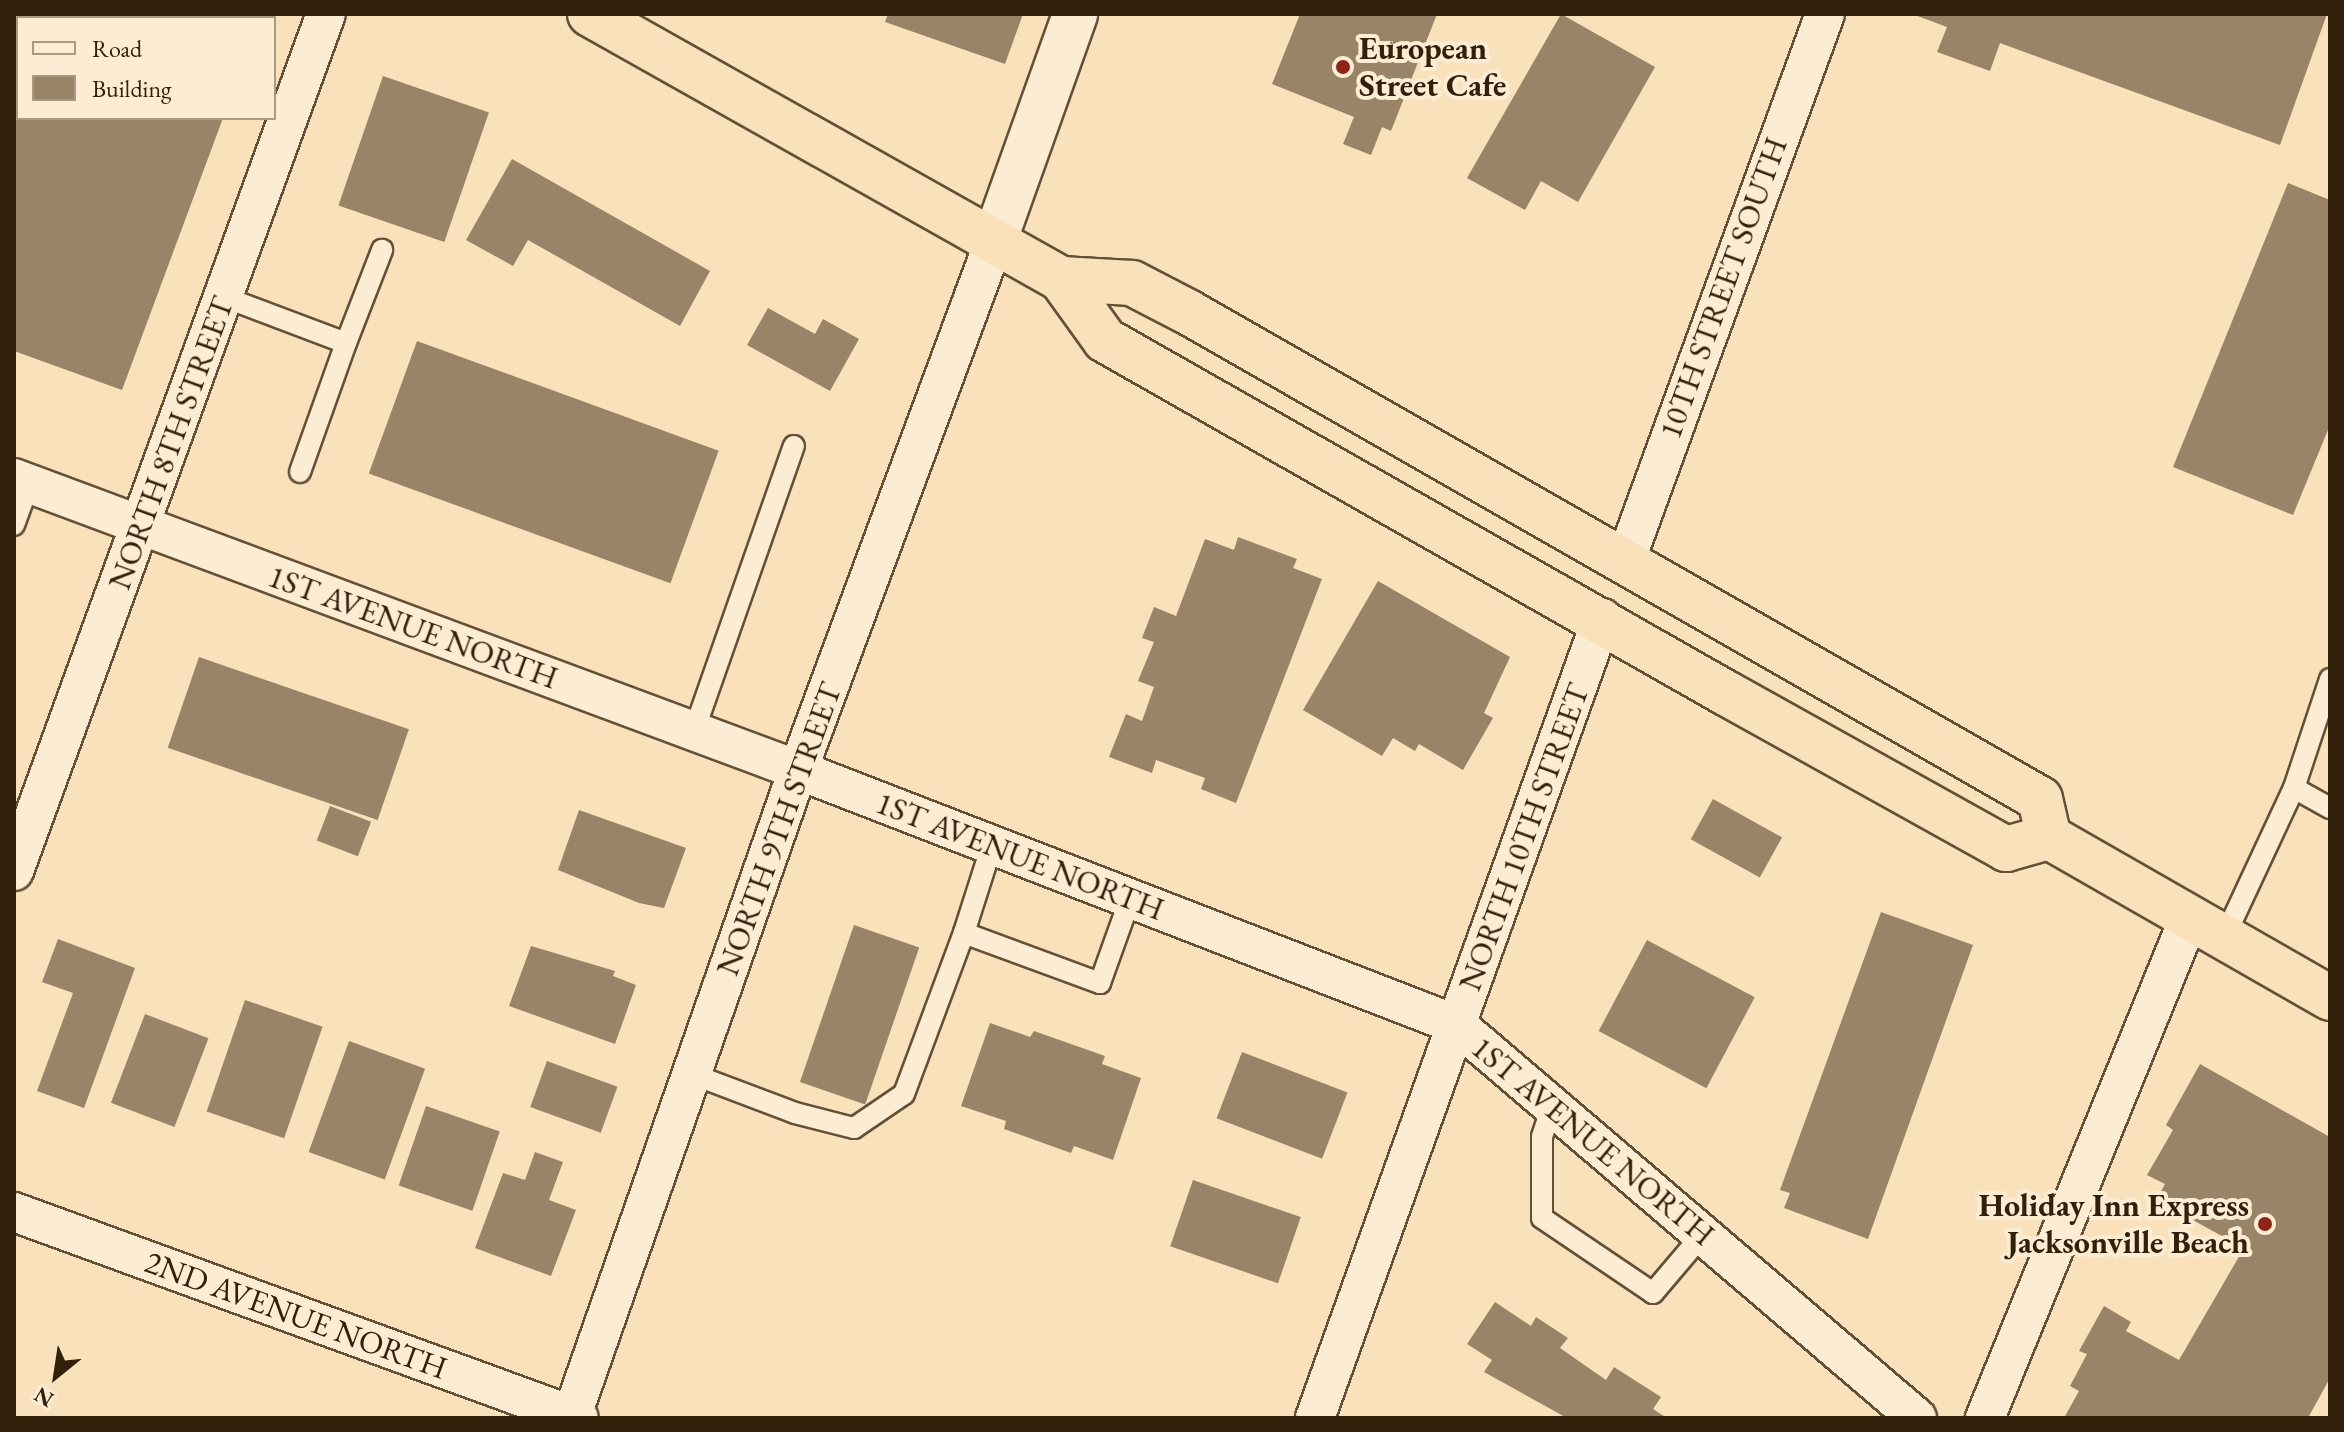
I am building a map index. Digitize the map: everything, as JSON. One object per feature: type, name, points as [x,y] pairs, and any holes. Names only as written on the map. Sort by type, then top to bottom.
[{"type":"highway","points":[[590,14],[1061,279],[1105,340],[1602,618],[2006,849],[2049,837],[2330,998]]},
{"type":"highway","points":[[1061,279],[1132,283],[2040,799],[2049,837]]},
{"type":"highway","points":[[1412,511],[1446,505],[1565,569],[1611,573],[1625,562]]},
{"type":"highway","points":[[1602,618],[1639,614],[1676,621],[1758,665],[1813,670]]},
{"type":"street","name":"NORTH 8TH STREET","points":[[14,871],[326,14]]},
{"type":"street","points":[[994,242],[1075,14]]},
{"type":"street","name":"10TH STREET SOUTH","points":[[1625,562],[1825,14]]},
{"type":"street","name":"NORTH 9TH STREET","points":[[574,1417],[798,770],[994,242]]},
{"type":"street","name":"1ST AVENUE NORTH","points":[[22,481],[798,770],[1457,1025],[1917,1418]]},
{"type":"street","name":"NORTH 10TH STREET","points":[[1315,1418],[1602,618]]},
{"type":"street","points":[[1985,1418],[2207,928]]},
{"type":"street","name":"2ND AVENUE NORTH","points":[[14,1212],[574,1417]]},
{"type":"lane","points":[[300,472],[382,250]]},
{"type":"lane","points":[[224,297],[346,343]]},
{"type":"lane","points":[[694,731],[794,446]]},
{"type":"lane","points":[[14,525],[22,481]]},
{"type":"lane","points":[[2207,928],[2294,788],[2330,679]]},
{"type":"lane","points":[[2294,788],[2330,808]]},
{"type":"lane","points":[[692,1074],[795,1113],[854,1128],[904,1094],[964,933],[992,845]]},
{"type":"lane","points":[[964,933],[1100,983],[1130,899]]},
{"type":"lane","points":[[1552,1106],[1542,1136],[1542,1218],[1653,1293],[1703,1234]]},
{"type":"building","points":[[14,14],[261,14],[16,16],[16,120],[222,120],[122,390],[14,351]]},
{"type":"building","points":[[888,14],[1023,14],[1005,64],[885,22]]},
{"type":"building","points":[[1300,14],[1437,14],[1391,131],[1382,127],[1371,155],[1343,144],[1354,117],[1272,84]]},
{"type":"building","points":[[1561,14],[1655,67],[1578,202],[1541,181],[1525,210],[1467,178]]},
{"type":"building","points":[[1912,14],[2327,14],[2280,145],[2000,43],[1990,71],[1937,52],[1947,27]]},
{"type":"building","points":[[383,76],[489,112],[444,242],[338,206]]},
{"type":"building","points":[[512,159],[710,271],[680,326],[528,240],[513,266],[466,240]]},
{"type":"building","points":[[2288,183],[2330,200],[2330,425],[2293,515],[2173,467]]},
{"type":"building","points":[[768,308],[815,334],[823,319],[859,339],[830,391],[747,345]]},
{"type":"building","points":[[417,341],[719,451],[670,583],[369,473]]},
{"type":"building","points":[[1238,537],[1297,559],[1293,568],[1322,579],[1236,803],[1201,789],[1205,778],[1156,760],[1152,773],[1109,757],[1126,714],[1142,721],[1154,687],[1138,681],[1154,642],[1142,638],[1154,607],[1176,616],[1205,539],[1234,550]]},
{"type":"building","points":[[1378,581],[1510,657],[1484,713],[1493,718],[1463,770],[1419,744],[1415,751],[1393,738],[1382,756],[1303,710]]},
{"type":"building","points":[[199,657],[409,729],[378,820],[168,748]]},
{"type":"building","points":[[1713,799],[1782,837],[1760,878],[1691,839]]},
{"type":"building","points":[[330,806],[371,822],[358,856],[317,841]]},
{"type":"building","points":[[579,810],[686,848],[664,908],[639,903],[558,870]]},
{"type":"building","points":[[1881,912],[1973,945],[1868,1239],[1784,1208],[1790,1193],[1780,1190]]},
{"type":"building","points":[[854,925],[919,947],[865,1104],[800,1082]]},
{"type":"building","points":[[58,939],[135,968],[84,1108],[37,1091],[73,993],[42,982]]},
{"type":"building","points":[[1647,940],[1755,997],[1706,1088],[1599,1031]]},
{"type":"building","points":[[531,946],[615,971],[613,976],[636,985],[615,1044],[509,1006]]},
{"type":"building","points":[[245,1000],[323,1027],[284,1138],[207,1112]]},
{"type":"building","points":[[145,1014],[208,1038],[174,1127],[111,1103]]},
{"type":"building","points":[[990,1023],[1030,1037],[1034,1031],[1105,1056],[1102,1064],[1141,1078],[1113,1160],[1074,1146],[1071,1153],[1004,1129],[1006,1121],[961,1106]]},
{"type":"building","points":[[349,1041],[425,1069],[385,1180],[309,1152]]},
{"type":"building","points":[[1242,1052],[1347,1092],[1322,1159],[1217,1118]]},
{"type":"building","points":[[547,1061],[617,1087],[601,1133],[530,1107]]},
{"type":"building","name":"Holiday Inn Express Jacksonville Beach","points":[[2200,1064],[2330,1137],[2330,1378],[2308,1418],[2064,1418],[2079,1391],[2070,1386],[2087,1354],[2079,1351],[2104,1306],[2131,1322],[2126,1331],[2179,1360],[2244,1248],[2156,1200],[2165,1184],[2147,1175],[2173,1130],[2166,1125]]},
{"type":"building","points":[[426,1106],[500,1131],[472,1211],[399,1185]]},
{"type":"building","points":[[535,1152],[563,1162],[549,1200],[576,1210],[551,1276],[475,1248],[503,1173],[525,1180]]},
{"type":"building","points":[[1193,1180],[1301,1217],[1278,1283],[1170,1246]]},
{"type":"building","points":[[1495,1302],[1531,1326],[1536,1317],[1568,1338],[1560,1348],[1606,1380],[1614,1367],[1661,1397],[1653,1409],[1667,1418],[1567,1418],[1484,1372],[1492,1360],[1467,1344]]},
{"type":"place","name":"European Street Cafe","points":[[1343,67]]},
{"type":"place","name":"Holiday Inn Express Jacksonville Beach","points":[[2265,1224]]}]
